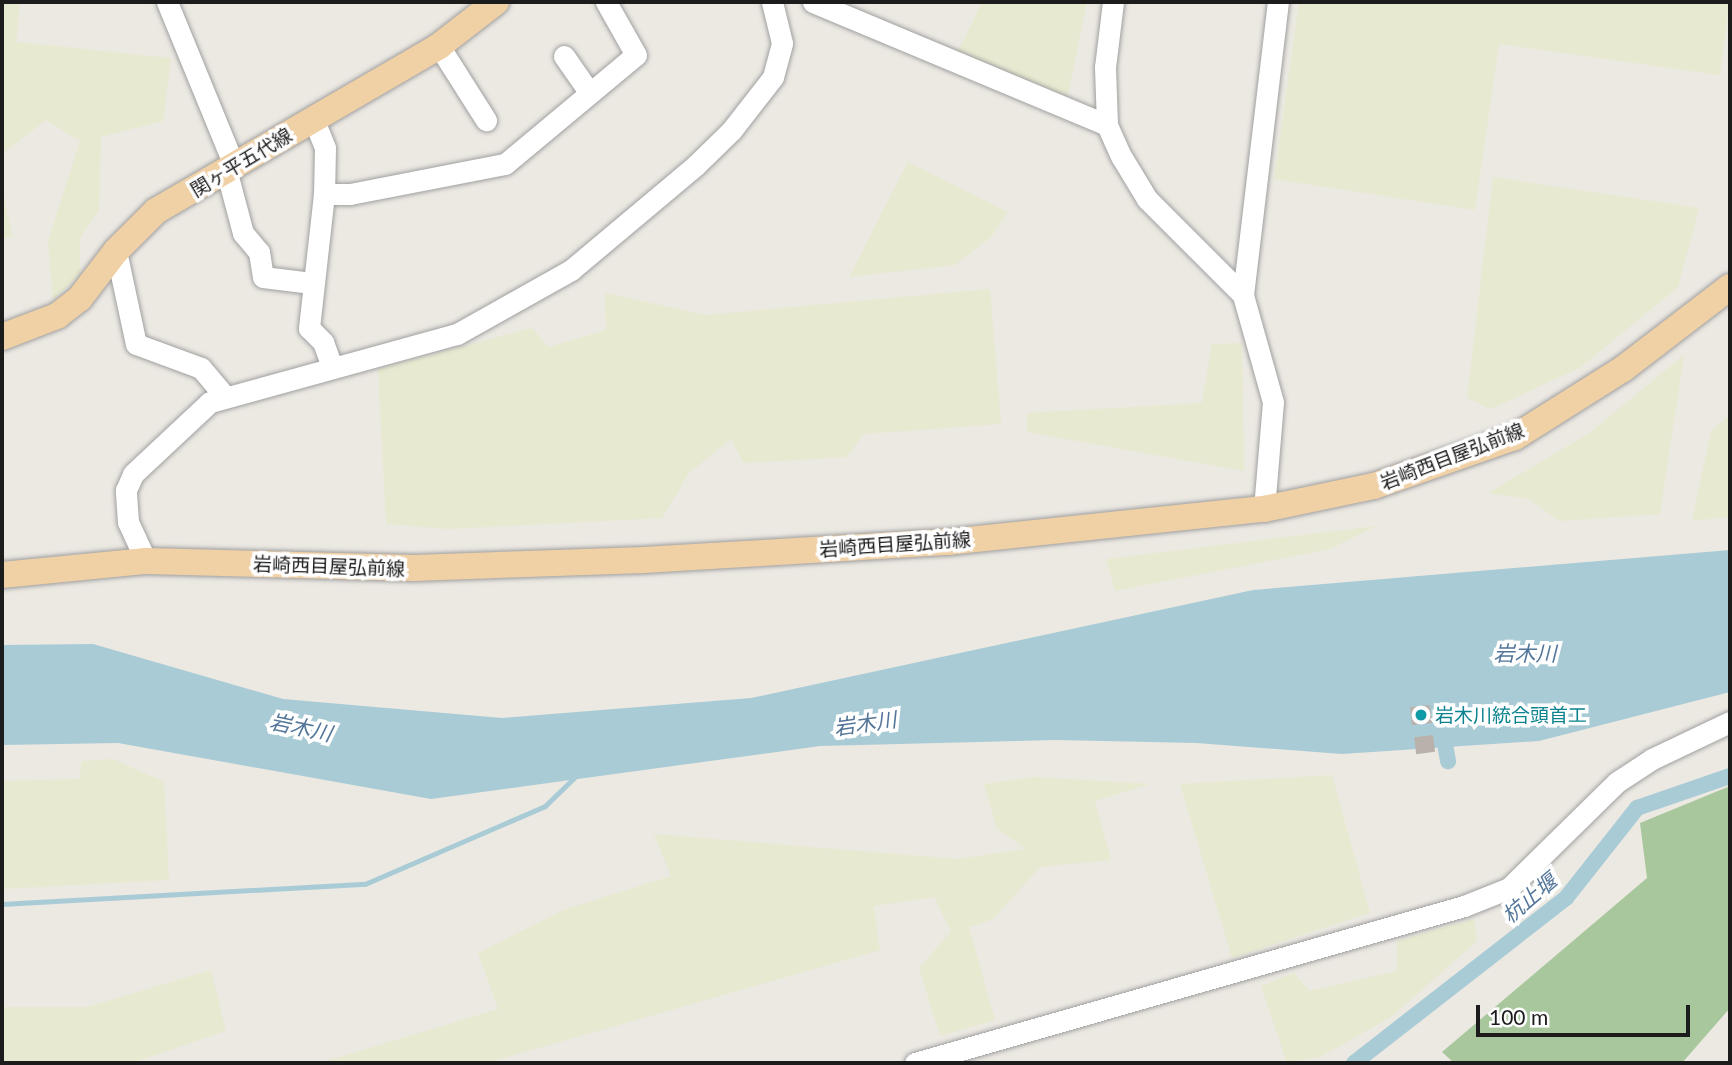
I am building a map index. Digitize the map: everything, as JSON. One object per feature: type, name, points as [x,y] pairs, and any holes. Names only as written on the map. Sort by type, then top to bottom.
[{"type":"main road","name":"関ヶ平五代線","points":[[2,337],[57,316],[80,298],[116,251],[156,211],[231,170],[313,118],[439,46],[496,2]]},
{"type":"main road","name":"岩崎西目屋弘前線","points":[[2,575],[146,561],[414,568],[644,560],[948,542],[1264,509],[1374,486],[1515,437],[1623,369],[1730,287]]},
{"type":"street","points":[[167,2],[231,170],[243,233],[259,252],[262,277],[312,283]]},
{"type":"street","points":[[324,194],[350,194],[505,164],[636,55],[606,2]]},
{"type":"street","points":[[146,561],[128,522],[126,490],[133,474],[210,402],[224,395],[457,334],[571,270],[696,165],[731,131],[773,78],[782,43],[772,2]]},
{"type":"street","points":[[813,2],[1108,125]]},
{"type":"street","points":[[1113,2],[1105,67],[1108,125],[1147,199],[1243,295]]},
{"type":"street","points":[[1264,509],[1273,402],[1243,295],[1278,2]]},
{"type":"street","points":[[439,46],[485,120]]},
{"type":"street","points":[[564,56],[589,92]]},
{"type":"street","points":[[313,118],[325,148],[324,194],[309,328],[323,342],[332,368]]},
{"type":"street","points":[[116,251],[136,344],[201,368],[224,395]]},
{"type":"street","points":[[915,1063],[1464,906],[1508,888],[1617,782],[1652,759],[1730,722]]},
{"type":"green space","points":[[2,2],[20,2],[16,42],[171,58],[163,121],[101,137],[99,210],[80,238],[80,274],[53,300],[48,241],[80,141],[46,120],[2,154]]},
{"type":"green space","points":[[982,2],[1087,2],[1067,99],[958,51]]},
{"type":"green space","points":[[1299,2],[1729,2],[1720,75],[1499,44],[1475,210],[1274,179]]},
{"type":"green space","points":[[908,162],[1008,212],[991,237],[955,265],[849,277]]},
{"type":"green space","points":[[1493,177],[1699,208],[1678,287],[1581,367],[1491,409],[1467,398]]},
{"type":"green space","points":[[2,189],[13,237],[2,239]]},
{"type":"green space","points":[[990,289],[1001,424],[864,434],[847,457],[743,463],[731,439],[689,473],[662,518],[449,529],[386,524],[378,369],[532,328],[549,347],[606,330],[605,293],[706,315]]},
{"type":"green space","points":[[1242,343],[1244,471],[1027,432],[1027,413],[1202,403],[1212,344]]},
{"type":"green space","points":[[1684,355],[1660,514],[1559,521],[1529,499],[1488,493],[1588,434]]},
{"type":"green space","points":[[1730,415],[1730,517],[1692,521],[1711,431]]},
{"type":"green space","points":[[1377,526],[1330,549],[1115,591],[1106,559]]},
{"type":"green space","points":[[113,759],[164,782],[169,880],[2,889],[2,781],[80,779],[81,761]]},
{"type":"green space","points":[[1332,775],[1370,913],[1232,958],[1180,784]]},
{"type":"green space","points":[[1036,777],[1150,784],[1095,801],[1111,860],[1040,867],[993,919],[969,927],[995,1020],[940,1036],[919,968],[951,931],[934,897],[874,906],[880,950],[487,1063],[320,1063],[498,1009],[478,953],[563,910],[671,876],[654,834],[958,859],[1026,849],[997,829],[984,784]]},
{"type":"green space","points":[[1730,786],[1730,1008],[1682,1063],[1454,1063],[1442,1052],[1647,878],[1640,823]]},
{"type":"green space","points":[[1474,919],[1477,941],[1391,1017],[1320,1057],[1287,1063],[1261,986],[1294,973],[1309,991],[1397,971],[1397,941]]},
{"type":"green space","points":[[211,970],[226,1031],[132,1063],[2,1063],[2,1007],[87,1007]]},
{"type":"water","name":"岩木川","points":[[1730,550],[1730,692],[1539,741],[1342,754],[1196,743],[1056,740],[820,746],[431,799],[118,743],[2,745],[2,645],[93,644],[283,699],[502,718],[751,698],[1253,590]]},
{"type":"building","name":"岩木川統合頭首工","points":[[1430,705],[1432,723],[1412,725],[1410,707]]},
{"type":"building","name":"岩木川統合頭首工","points":[[1433,735],[1435,752],[1416,754],[1414,737]]},
{"type":"waterway","points":[[1442,727],[1448,761]]},
{"type":"waterway","name":"杭止堰","points":[[1354,1063],[1566,898],[1637,808],[1730,776]]},
{"type":"waterway","points":[[2,904],[365,884],[545,806],[574,778]]},
{"type":"place","name":"岩木川統合頭首工","points":[[1421,715]]}]
